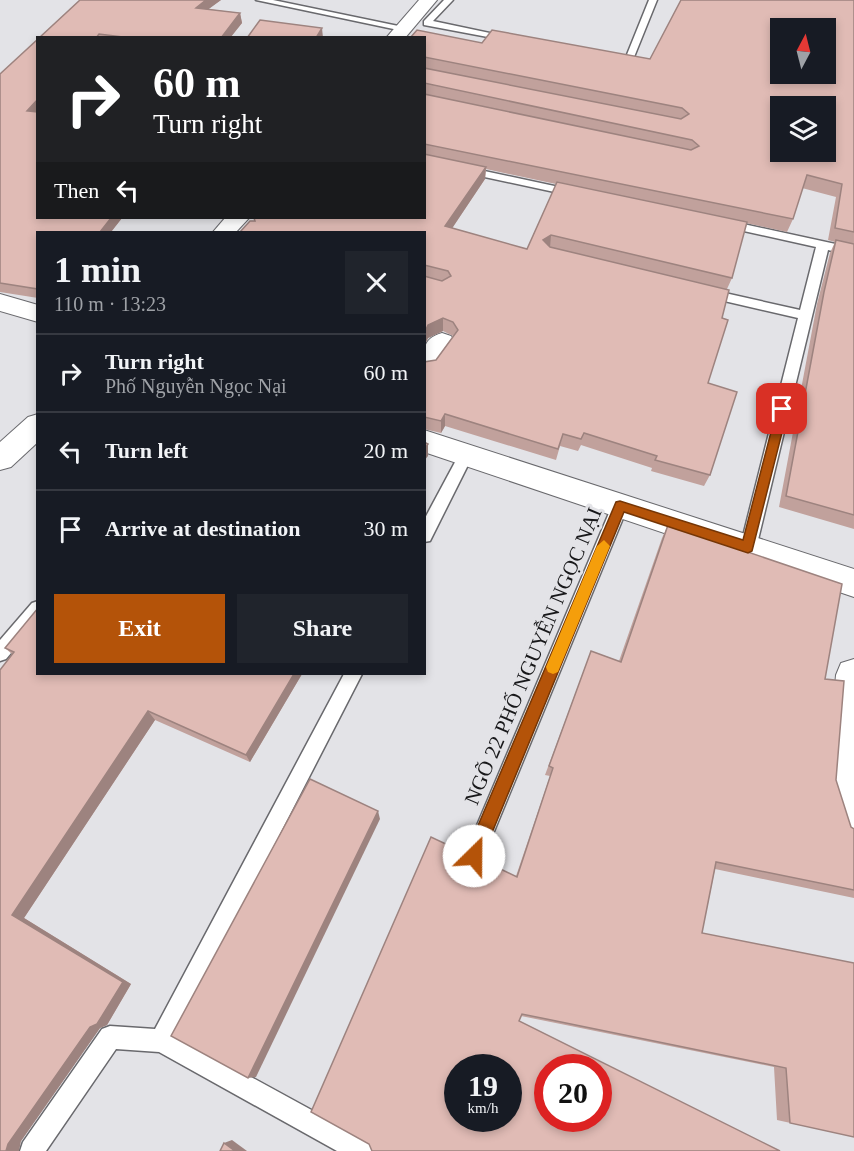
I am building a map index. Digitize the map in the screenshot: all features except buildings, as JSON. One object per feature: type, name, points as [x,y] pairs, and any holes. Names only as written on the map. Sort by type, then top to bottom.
[{"type":"street","points":[[399,33],[428,0]]},
{"type":"street","points":[[0,302],[36,313]]},
{"type":"street","points":[[426,362],[442,342]]},
{"type":"street","points":[[0,459],[36,427]]},
{"type":"street","points":[[426,442],[854,583]]},
{"type":"street","points":[[854,675],[845,788],[854,819]]},
{"type":"lane","points":[[260,0],[399,33]]},
{"type":"lane","points":[[449,0],[427,23],[517,40]]},
{"type":"lane","points":[[596,54],[629,60],[653,0]]},
{"type":"lane","points":[[426,161],[589,196]]},
{"type":"lane","points":[[718,223],[854,252]]},
{"type":"lane","points":[[748,548],[823,244]]},
{"type":"lane","points":[[689,288],[806,316]]},
{"type":"lane","points":[[426,532],[466,455]]},
{"type":"lane","name":"NGÕ 22 PHỐ NGUYỄN NGỌC NẠI","points":[[474,856],[620,506]]},
{"type":"lane","points":[[0,653],[36,610]]},
{"type":"lane","points":[[161,1041],[352,675]]},
{"type":"lane","points":[[32,1151],[110,1037],[161,1041],[361,1151]]},
{"type":"slow traffic","points":[[553,667],[604,546]]},
{"type":"route","points":[[474,856],[620,506],[748,548],[782,409]]}]
